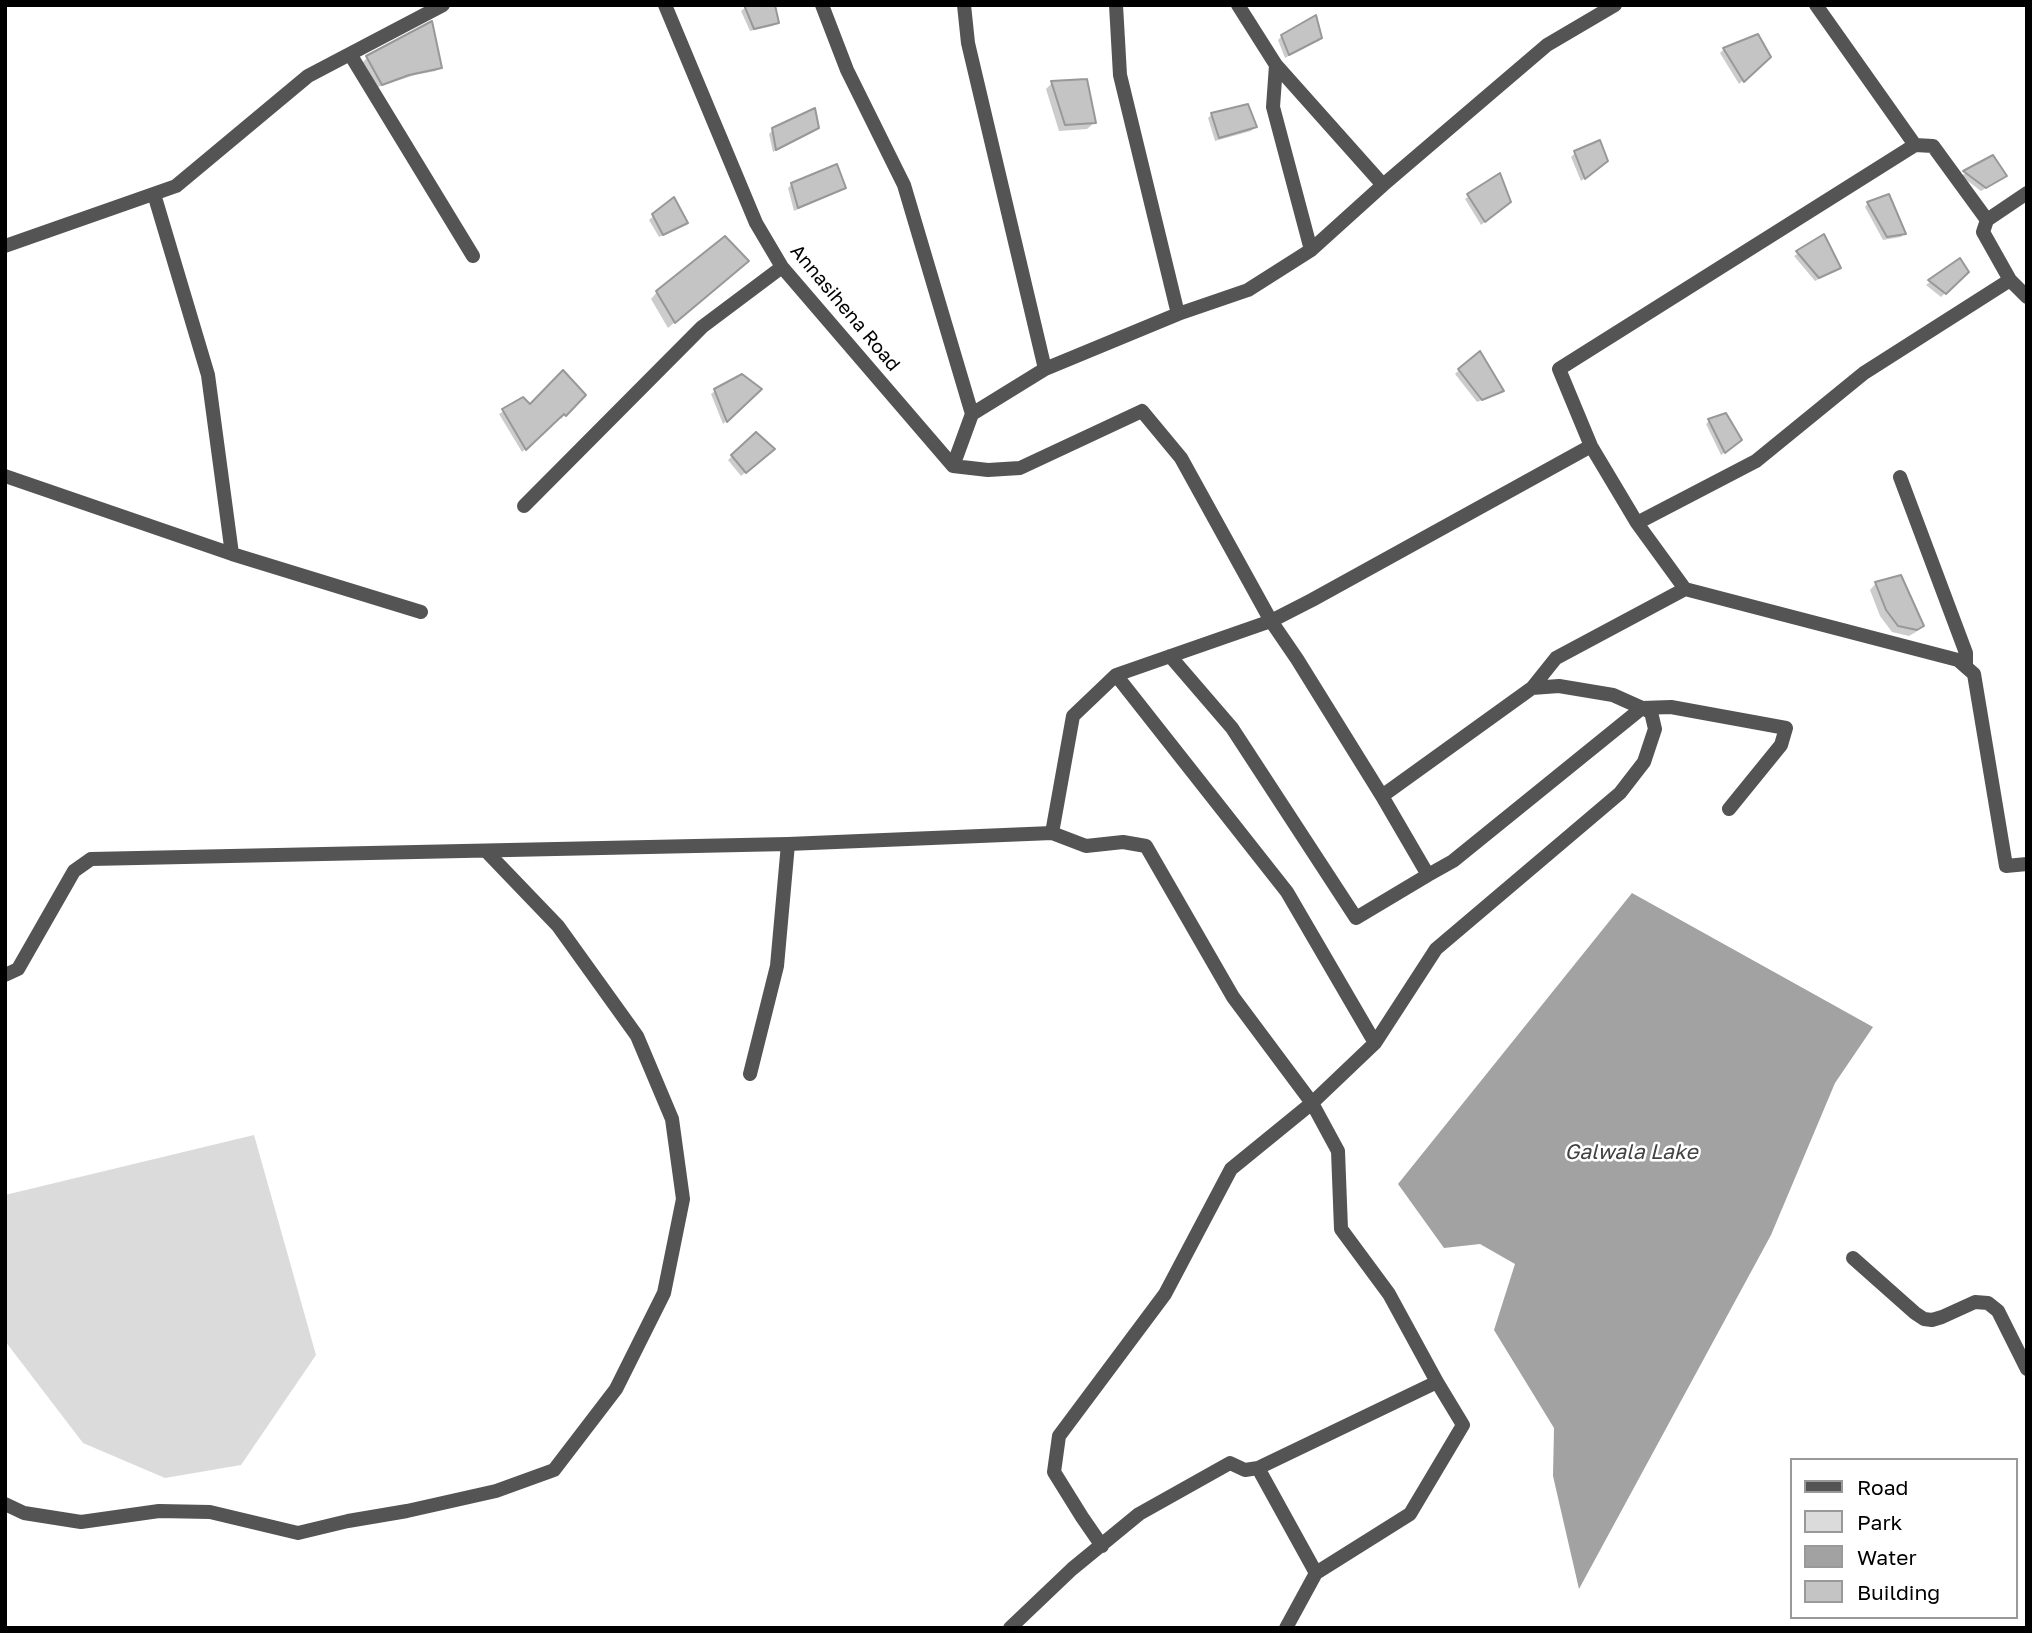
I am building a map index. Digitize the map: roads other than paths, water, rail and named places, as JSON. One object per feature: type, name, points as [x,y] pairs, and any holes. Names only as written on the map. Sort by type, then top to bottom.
[{"type":"street","points":[[5,246],[176,186],[307,76],[443,5]]},
{"type":"street","name":"Annasihena Road","points":[[665,5],[756,223],[782,267],[953,466]]},
{"type":"street","points":[[822,5],[847,70],[904,184],[972,414],[953,466],[988,470],[1020,468],[1142,411],[1181,458],[1271,621],[1382,796],[1428,875]]},
{"type":"street","points":[[964,5],[968,43],[1045,369]]},
{"type":"street","points":[[1116,5],[1120,75],[1178,314]]},
{"type":"street","points":[[1238,5],[1276,65],[1383,185]]},
{"type":"street","points":[[972,414],[1045,369],[1178,314],[1248,290],[1311,250],[1547,45],[1615,5]]},
{"type":"street","points":[[1816,5],[1915,145]]},
{"type":"street","points":[[350,54],[473,256]]},
{"type":"street","points":[[1276,65],[1273,107],[1311,250]]},
{"type":"street","points":[[1987,220],[1933,146],[1915,145],[1559,369],[1591,446],[1637,523],[1685,589],[1958,660],[1974,674],[2006,866],[2027,864]]},
{"type":"street","points":[[2027,193],[1987,220],[1983,232],[2010,280],[2027,297]]},
{"type":"street","points":[[154,194],[208,375],[232,554]]},
{"type":"street","points":[[524,506],[702,327],[782,267]]},
{"type":"street","points":[[1637,523],[1756,461],[1864,373],[2010,280]]},
{"type":"street","points":[[1052,834],[1073,716],[1116,675],[1271,621],[1591,446]]},
{"type":"street","points":[[5,476],[232,554],[421,612]]},
{"type":"street","points":[[1900,477],[1966,653],[1966,667]]},
{"type":"street","points":[[1382,796],[1532,688],[1556,658],[1685,589]]},
{"type":"street","points":[[1170,656],[1232,729],[1356,918],[1453,861],[1643,708],[1671,707],[1786,728],[1780,745],[1729,809]]},
{"type":"street","points":[[1116,675],[1287,892],[1375,1043]]},
{"type":"street","points":[[1102,1546],[1055,1472],[1059,1436],[1165,1294],[1231,1169],[1312,1103],[1375,1043],[1436,949],[1620,793],[1644,762],[1655,729],[1651,712],[1613,695],[1559,686],[1532,688]]},
{"type":"street","points":[[5,975],[18,969],[74,871],[91,859],[788,844],[1052,834],[1086,846],[1123,842],[1146,846],[1233,998],[1312,1103],[1338,1151],[1341,1229],[1389,1294],[1463,1425],[1410,1514],[1316,1573],[1286,1628]]},
{"type":"street","points":[[750,1074],[777,966],[788,844]]},
{"type":"street","points":[[5,1504],[24,1513],[81,1522],[159,1511],[210,1512],[298,1533],[496,1491],[554,1470],[616,1389],[664,1293],[683,1199],[672,1119],[636,1036],[558,926],[486,850]]},
{"type":"street","points":[[1853,1258],[1924,1319],[1942,1317],[1975,1302],[1988,1303],[1998,1311],[2027,1369]]},
{"type":"street","points":[[1010,1628],[1072,1569],[1139,1514],[1230,1464],[1245,1470],[1258,1468],[1437,1382]]},
{"type":"street","points":[[1258,1468],[1316,1573]]},
{"type":"water","name":"Galwala Lake","points":[[1632,893],[1873,1027],[1835,1083],[1771,1235],[1579,1589],[1553,1476],[1554,1428],[1494,1330],[1515,1264],[1480,1244],[1444,1248],[1398,1184]]}]
